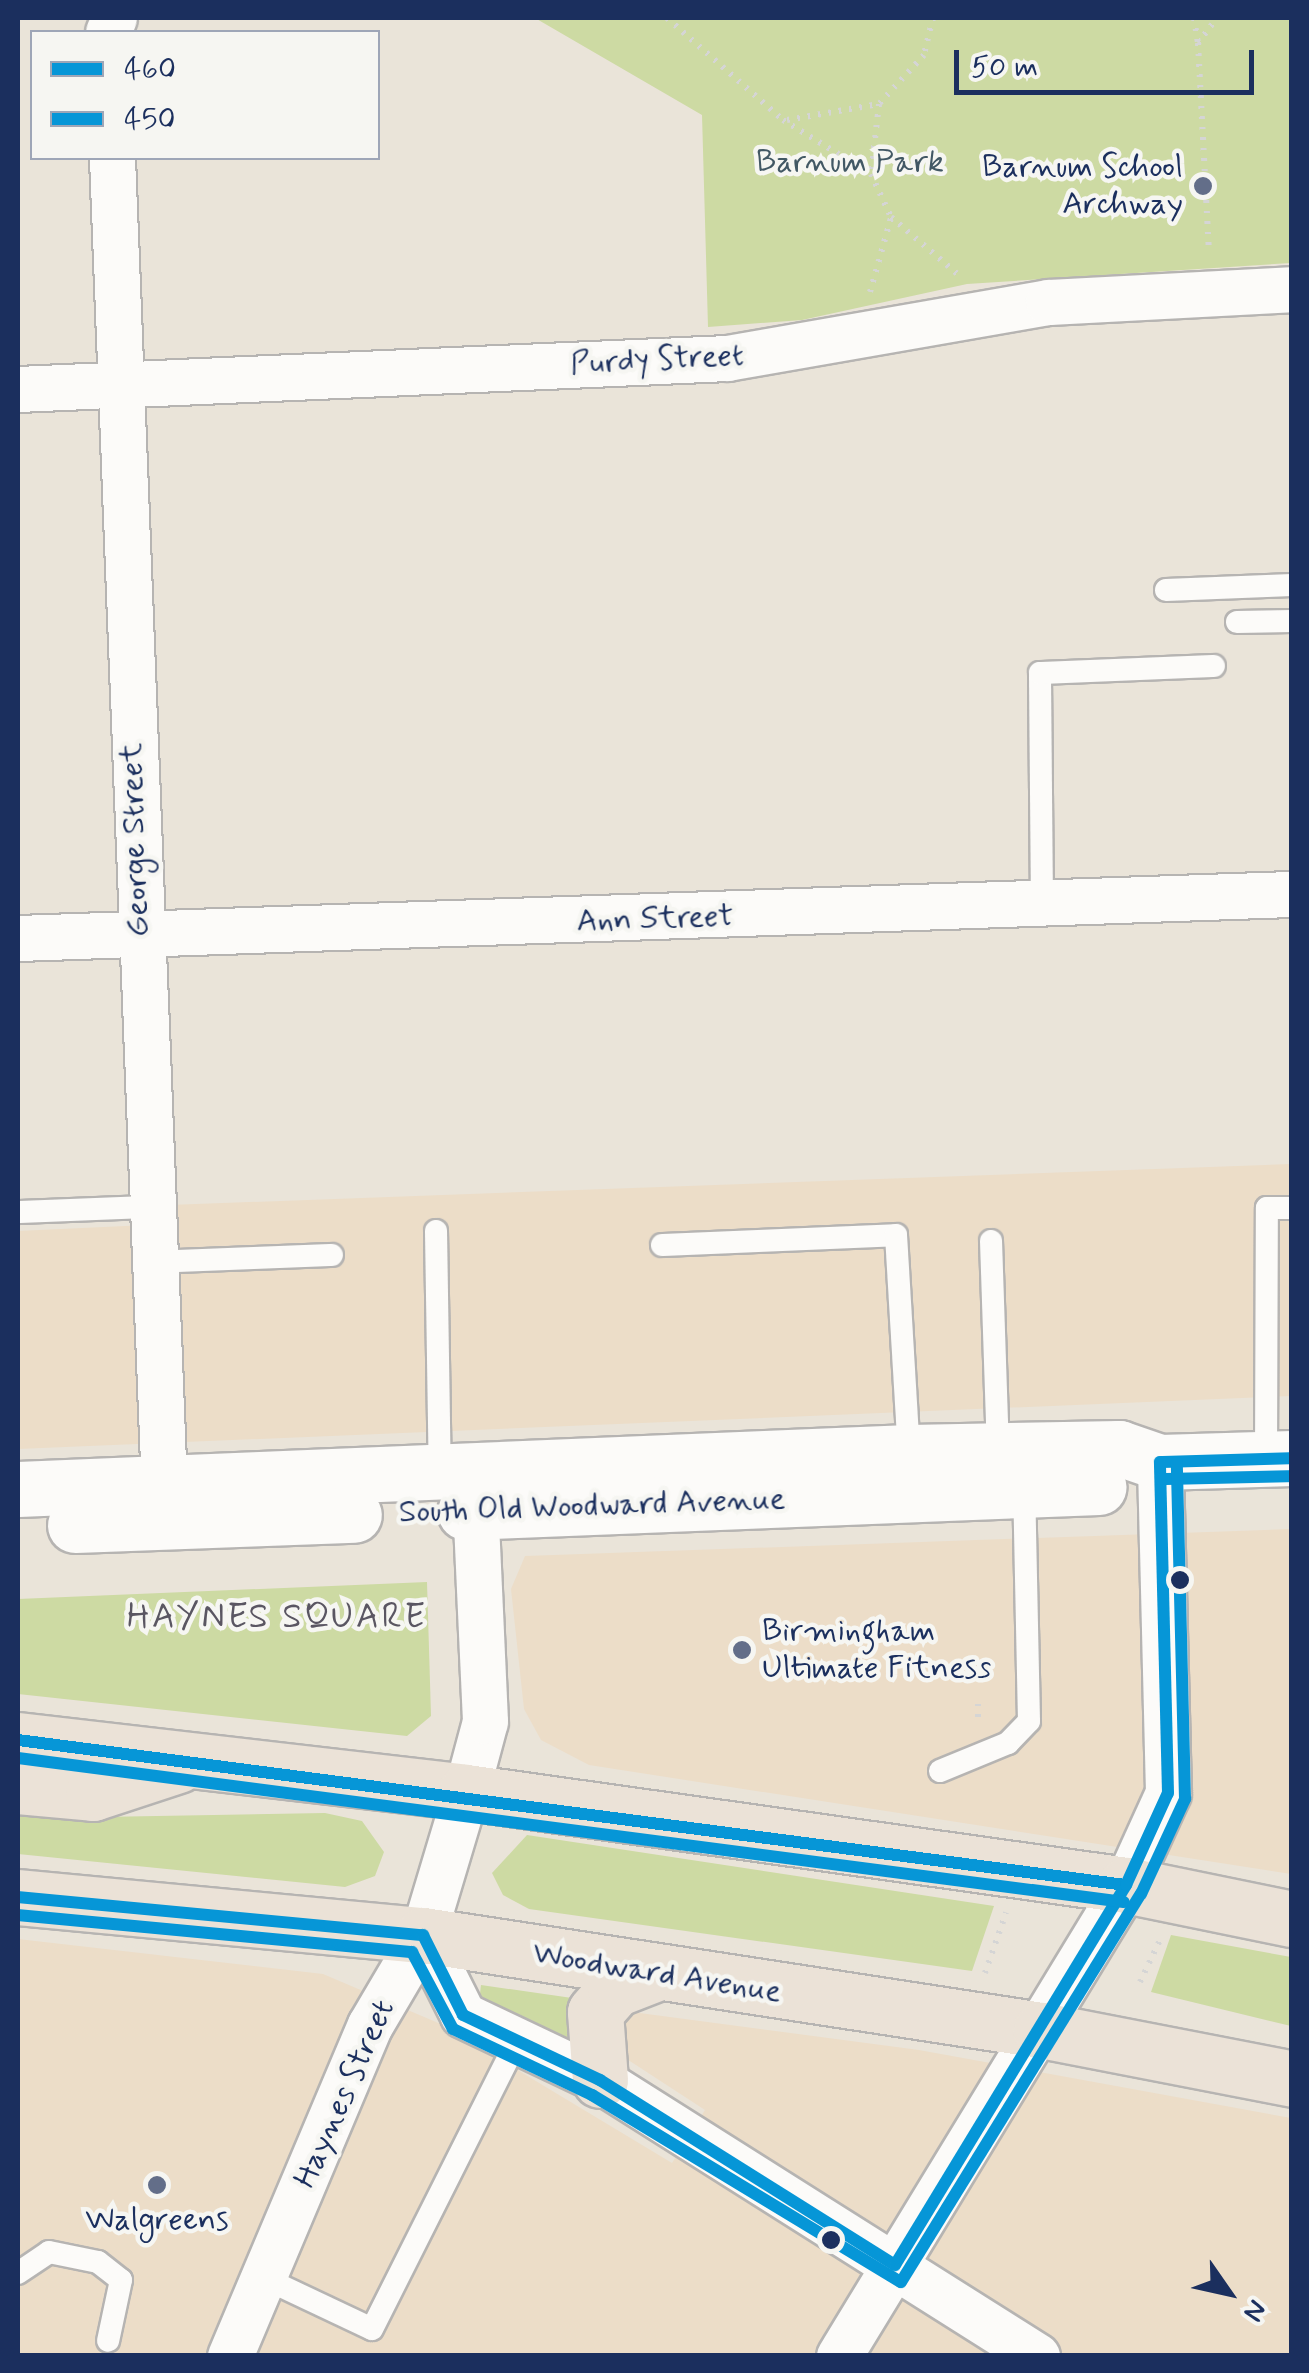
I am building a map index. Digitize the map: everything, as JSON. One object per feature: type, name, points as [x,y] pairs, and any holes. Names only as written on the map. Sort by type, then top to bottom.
[{"type":"main road","points":[[18,1740],[200,1758],[466,1792],[1126,1885],[1292,1919]]},
{"type":"main road","points":[[18,1786],[92,1793],[200,1758]]},
{"type":"main road","name":"Woodward Avenue","points":[[18,1897],[423,1935],[654,1974],[1041,2030],[1292,2079]]},
{"type":"main road","points":[[600,2080],[595,2012],[615,1989],[654,1974]]},
{"type":"street","name":"George Street","points":[[112,160],[150,1262],[164,1502]]},
{"type":"street","name":"Purdy Street","points":[[18,389],[727,358],[968,312],[1292,289]]},
{"type":"street","name":"Ann Street","points":[[18,938],[1042,906],[1292,894]]},
{"type":"street","name":"South Old Woodward Avenue","points":[[18,1527],[164,1502],[463,1487],[1011,1469],[1119,1448],[1160,1462],[1279,1459]]},
{"type":"street","name":"South Old Woodward Avenue","points":[[463,1487],[909,1452],[1011,1469]]},
{"type":"street","points":[[839,2356],[1126,1885],[1168,1793],[1160,1462]]},
{"type":"street","name":"Haynes Street","points":[[230,2356],[370,2025],[423,1935],[466,1792],[484,1721],[463,1487]]},
{"type":"street","name":"South Old Woodward Avenue","points":[[18,1489],[164,1502]]},
{"type":"street","points":[[423,1935],[463,2015],[514,2047],[600,2080],[1037,2356]]},
{"type":"lane","points":[[1166,590],[1292,585]]},
{"type":"lane","points":[[1237,622],[1292,622]]},
{"type":"lane","points":[[1042,906],[1040,673],[1214,666]]},
{"type":"lane","points":[[18,1212],[148,1207]]},
{"type":"lane","points":[[1279,1459],[1268,1374],[1266,1208],[1292,1208]]},
{"type":"lane","points":[[436,1232],[463,1487]]},
{"type":"lane","points":[[662,1245],[896,1234],[909,1452]]},
{"type":"lane","points":[[940,1771],[1008,1742],[1029,1721],[991,1242]]},
{"type":"lane","points":[[150,1262],[332,1255]]},
{"type":"lane","points":[[264,2278],[372,2329],[514,2047]]},
{"type":"lane","points":[[18,2273],[49,2252],[98,2262],[121,2280],[108,2341]]},
{"type":"path","points":[[667,18],[784,120],[871,174]]},
{"type":"path","points":[[932,18],[924,55],[879,104],[871,174],[891,217],[960,273],[968,312]]},
{"type":"path","points":[[1194,18],[1210,254]]},
{"type":"path","points":[[1198,44],[1217,18]]},
{"type":"path","points":[[784,120],[879,104]]},
{"type":"path","points":[[870,295],[891,217]]},
{"type":"path","points":[[985,1973],[1007,1908]]},
{"type":"path","points":[[1140,1982],[1162,1934]]},
{"type":"shaded area","points":[[1291,1164],[1291,1396],[18,1449],[18,1231],[168,1224],[169,1205]]},
{"type":"shaded area","points":[[1291,1529],[1291,1874],[589,1765],[541,1740],[524,1709],[511,1589],[525,1556]]},
{"type":"shaded area","points":[[18,1939],[323,1974],[443,2025],[672,2163],[705,2110],[616,2052],[622,2017],[632,2012],[919,2050],[1291,2118],[1291,2355],[18,2355]]},
{"type":"green space","name":"Barnum Park","points":[[535,18],[1291,18],[1291,263],[967,284],[802,320],[708,327],[702,115]]},
{"type":"green space","points":[[427,1582],[431,1716],[407,1736],[18,1694],[18,1599]]},
{"type":"green space","points":[[18,1807],[100,1817],[325,1813],[362,1821],[384,1852],[375,1876],[345,1887],[18,1854]]},
{"type":"green space","points":[[527,1835],[994,1906],[972,1971],[529,1909],[503,1895],[492,1873]]},
{"type":"green space","points":[[1171,1935],[1291,1957],[1291,2026],[1151,1992]]},
{"type":"green space","points":[[481,1985],[572,1998],[569,2041],[479,2002]]},
{"type":"transit line","name":"460","points":[[1160,1462],[1292,1458]]},
{"type":"transit line","name":"460","points":[[18,1897],[423,1935],[463,2015],[600,2080],[895,2265],[1126,1885],[1168,1793],[1160,1462]]},
{"type":"transit line","name":"450","points":[[18,1915],[412,1952],[453,2029],[592,2095],[901,2282],[1141,1894],[1185,1799],[1177,1462]]},
{"type":"transit line","name":"450","points":[[1161,1479],[1292,1476]]},
{"type":"transit line","name":"460","points":[[18,1740],[1126,1885]]},
{"type":"transit line","name":"450","points":[[18,1758],[1124,1902]]},
{"type":"place","name":"Barnum School Archway","points":[[1203,186]]},
{"type":"place","name":"Birmingham Ultimate Fitness","points":[[742,1650]]},
{"type":"place","name":"Walgreens","points":[[157,2185]]},
{"type":"district","name":"HAYNES SQUARE","points":[[277,1617]]}]
